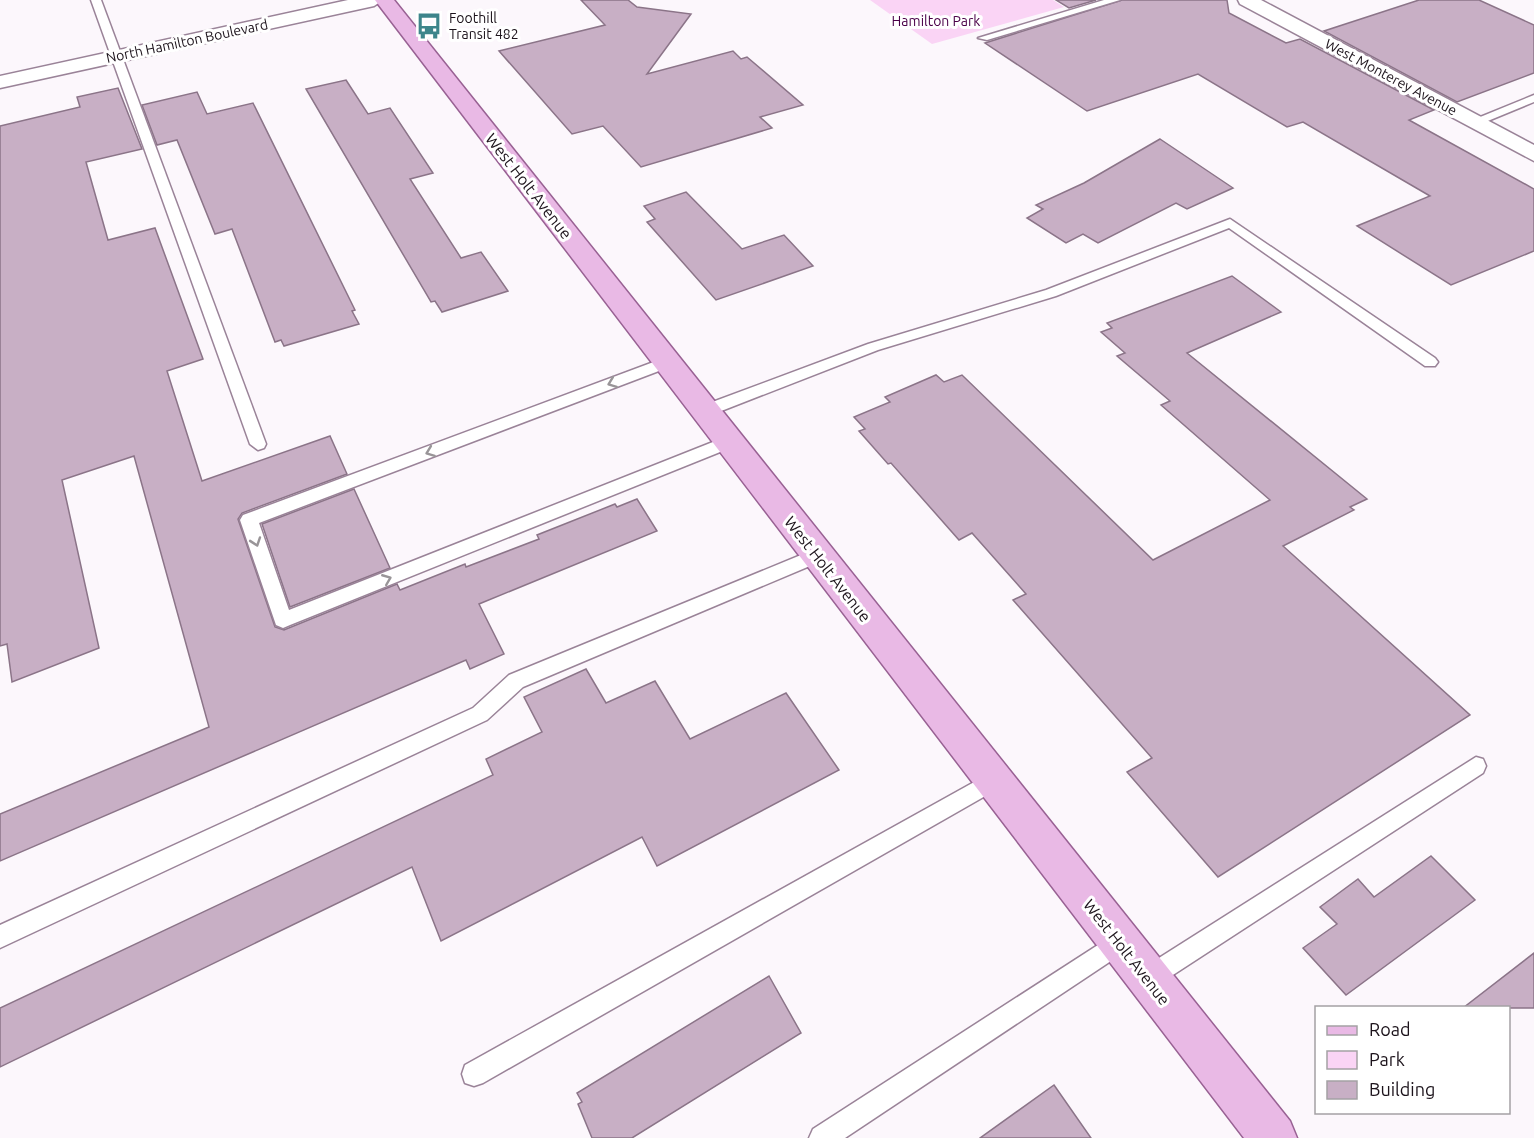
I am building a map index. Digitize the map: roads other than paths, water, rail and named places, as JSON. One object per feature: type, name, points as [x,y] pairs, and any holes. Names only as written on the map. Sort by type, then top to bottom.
[{"type":"main road","name":"West Holt Avenue","points":[[384,0],[994,780],[1118,943],[1273,1138]]},
{"type":"street","name":"North Hamilton Boulevard","points":[[0,82],[374,0]]},
{"type":"street","points":[[1256,5],[1286,3]]},
{"type":"street","name":"West Monterey Avenue","points":[[1256,5],[1534,154]]},
{"type":"lane","points":[[96,0],[258,444]]},
{"type":"lane","points":[[983,38],[1115,0]]},
{"type":"lane","points":[[1474,122],[1534,98]]},
{"type":"lane","points":[[705,411],[873,347],[1051,292],[1230,223],[1430,362]]},
{"type":"lane","points":[[667,363],[249,520],[284,620],[729,442]]},
{"type":"lane","points":[[0,937],[480,714],[516,681],[818,555]]},
{"type":"lane","points":[[1148,978],[1476,766]]},
{"type":"lane","points":[[474,1074],[994,780]]},
{"type":"lane","points":[[822,1138],[1118,943]]},
{"type":"place","name":"Foothill Transit 482","points":[[429,26]]},
{"type":"park label","name":"Hamilton Park","points":[[936,21]]}]
